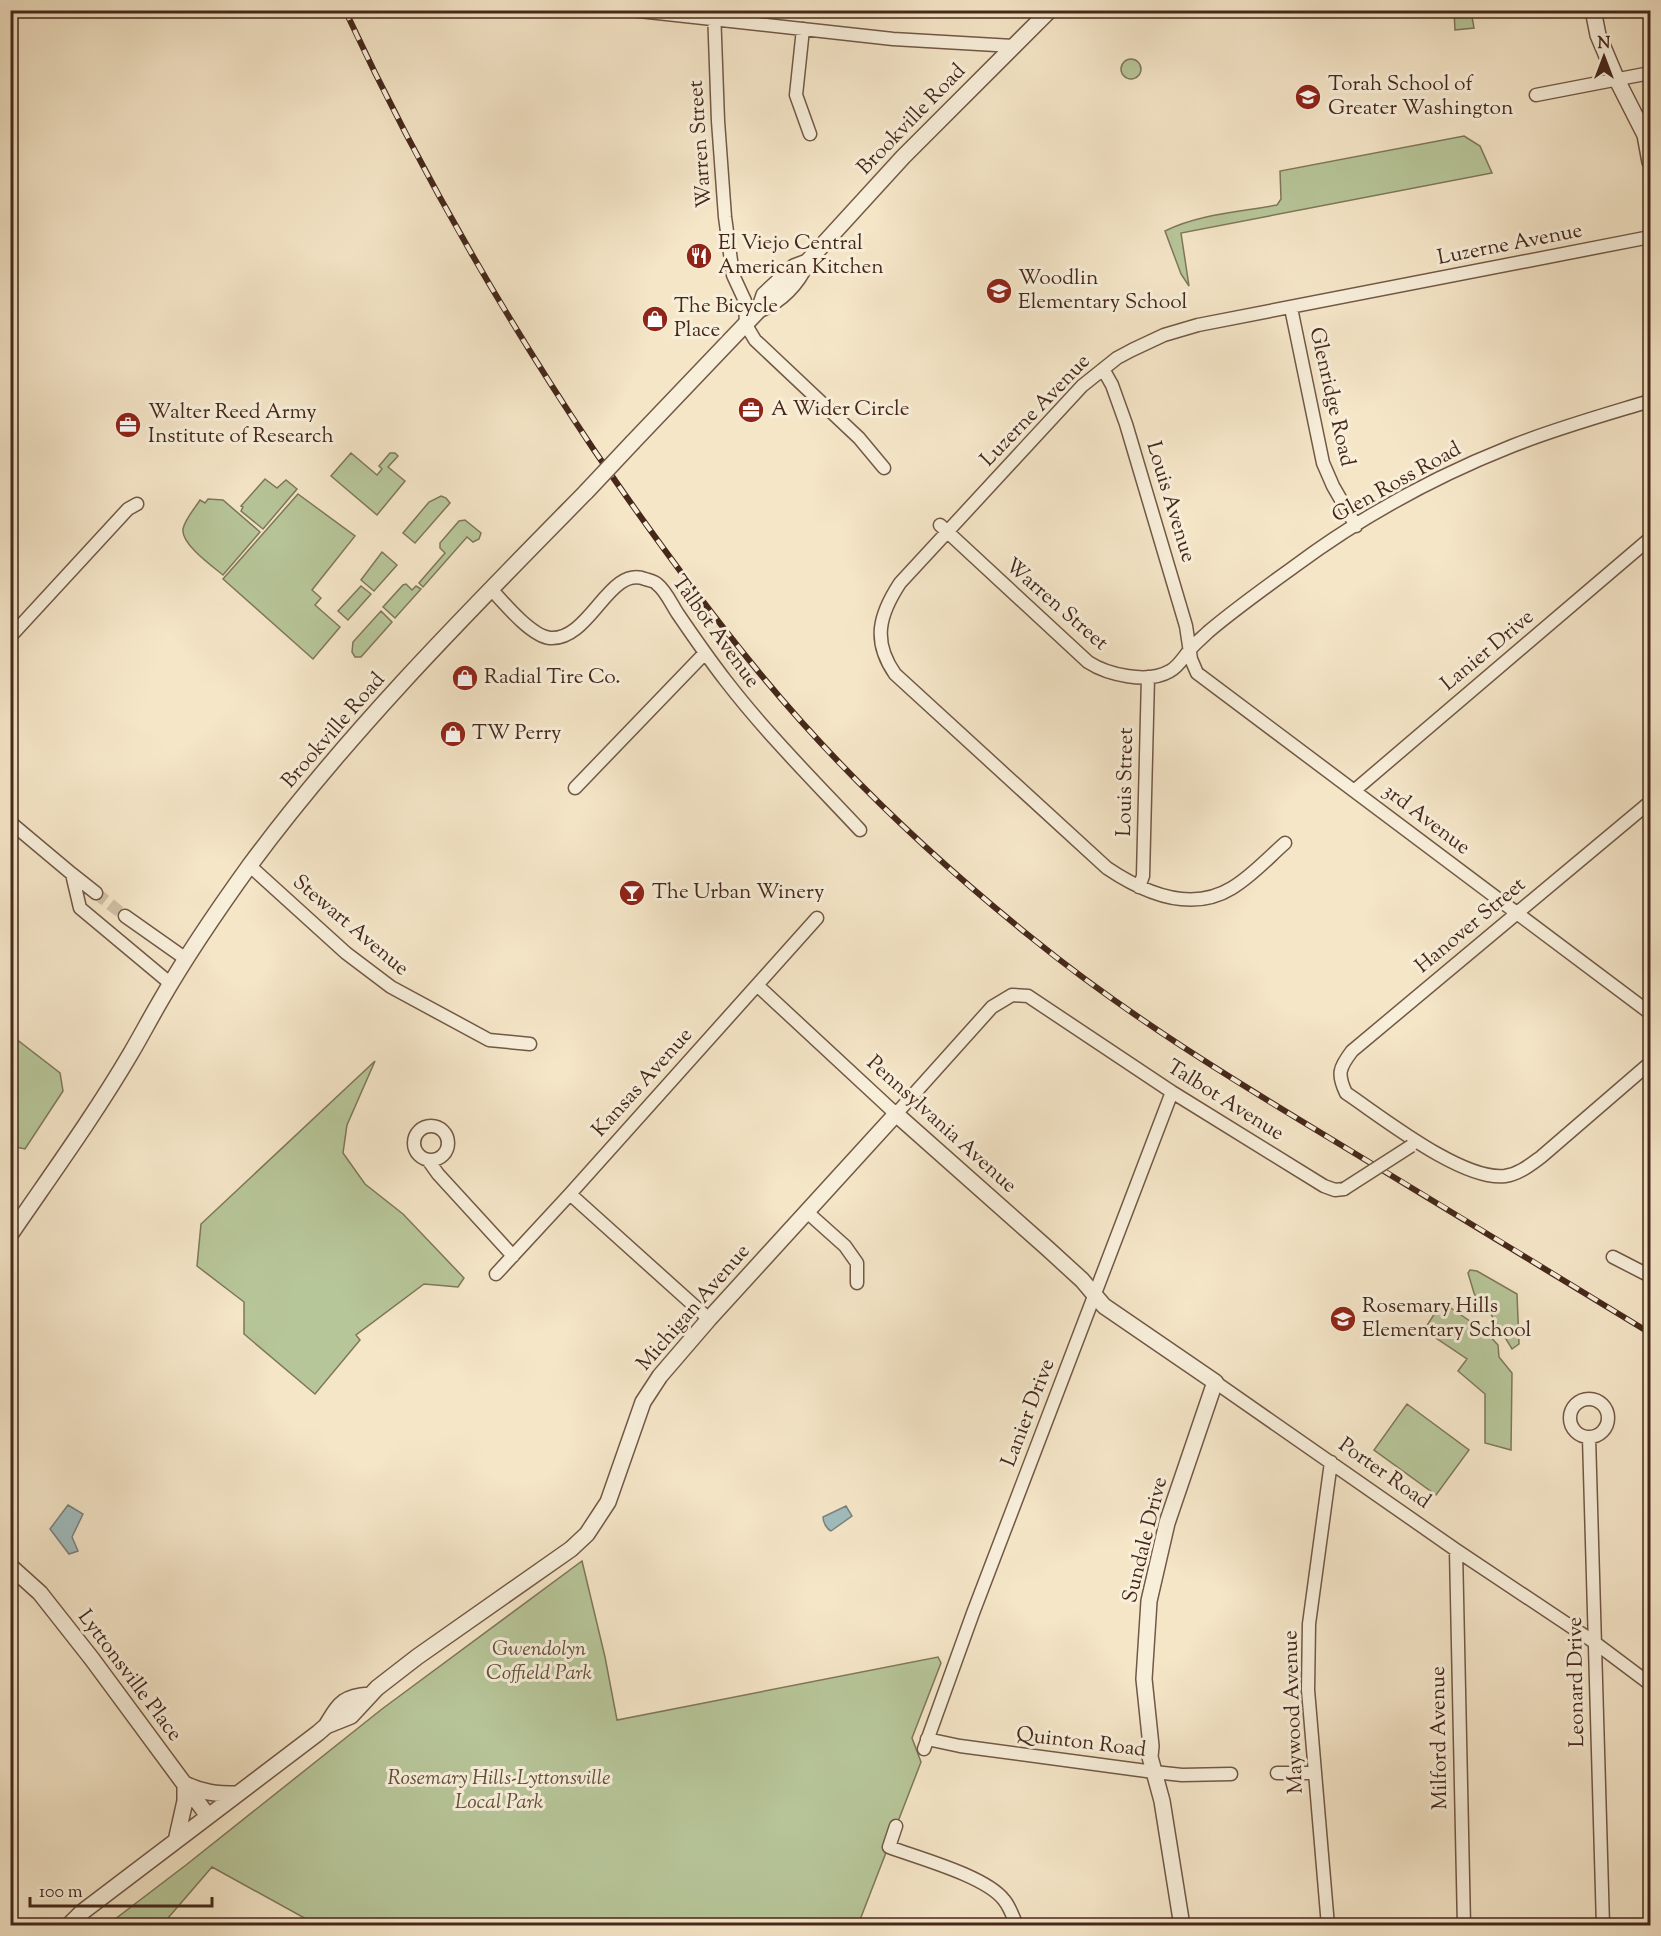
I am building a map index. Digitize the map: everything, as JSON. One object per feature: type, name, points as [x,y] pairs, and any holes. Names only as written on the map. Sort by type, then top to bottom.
[{"type":"street","points":[[630,10],[714,16],[892,39],[1013,46]]},
{"type":"street","name":"Brookville Road","points":[[10,1235],[83,1129],[186,959],[250,866],[323,773],[491,589],[746,325],[759,310],[764,295],[794,267],[807,262],[903,157],[1050,10]]},
{"type":"street","points":[[1593,10],[1598,35],[1617,80],[1645,135],[1650,162]]},
{"type":"street","name":"Warren Street","points":[[714,16],[725,217],[733,275],[746,301],[746,325]]},
{"type":"street","points":[[803,29],[796,95],[810,134]]},
{"type":"street","points":[[1536,95],[1650,73]]},
{"type":"street","name":"Luzerne Avenue","points":[[1139,887],[1107,868],[905,685],[886,662],[880,635],[885,608],[900,583],[943,529],[1075,392],[1103,369],[1132,350],[1164,335],[1198,326],[1650,237]]},
{"type":"street","name":"Glenridge Road","points":[[1291,308],[1323,463],[1333,486],[1356,525]]},
{"type":"street","points":[[746,325],[755,340],[859,438],[884,468]]},
{"type":"street","name":"Louis Avenue","points":[[1103,369],[1112,385],[1130,435],[1185,620],[1190,650]]},
{"type":"street","name":"Glen Ross Road","points":[[1190,650],[1222,621],[1297,564],[1356,525],[1419,489],[1515,445],[1650,401]]},
{"type":"street","points":[[10,638],[129,509],[137,504]]},
{"type":"street","name":"Warren Street","points":[[943,529],[1088,662],[1098,668],[1120,675],[1148,677],[1171,671],[1190,650]]},
{"type":"street","name":"Lanier Drive","points":[[1355,790],[1647,541]]},
{"type":"street","name":"Talbot Avenue","points":[[491,589],[533,630],[549,638],[567,634],[591,615],[615,587],[626,578],[640,577],[657,583],[705,653],[755,718],[860,830]]},
{"type":"street","name":"3rd Avenue","points":[[1190,650],[1197,673],[1650,1013]]},
{"type":"street","points":[[574,788],[705,653]]},
{"type":"street","name":"Louis Street","points":[[1139,887],[1143,876],[1148,677]]},
{"type":"street","name":"Hanover Street","points":[[1415,1144],[1346,1093],[1340,1081],[1342,1064],[1352,1051],[1650,802]]},
{"type":"street","points":[[10,822],[96,893]]},
{"type":"street","points":[[1139,887],[1157,895],[1176,899],[1220,894],[1248,878],[1285,843]]},
{"type":"street","name":"Stewart Avenue","points":[[250,866],[346,953],[391,987],[436,1014],[489,1040],[530,1044]]},
{"type":"street","points":[[72,874],[80,908],[171,984]]},
{"type":"street","points":[[125,915],[186,959]]},
{"type":"street","name":"Kansas Avenue","points":[[496,1274],[817,918]]},
{"type":"street","name":"Pennsylvania Avenue","points":[[758,986],[896,1114],[1082,1280],[1095,1295]]},
{"type":"street","name":"Talbot Avenue","points":[[1012,995],[1028,996],[1034,999],[1172,1092],[1324,1186],[1335,1190],[1344,1189],[1415,1144]]},
{"type":"street","name":"Michigan Avenue","points":[[68,1926],[81,1913],[326,1726],[340,1703],[357,1696],[370,1695],[417,1657],[571,1549],[587,1534],[608,1502],[643,1402],[660,1376],[992,1006],[1012,995]]},
{"type":"street","points":[[1415,1144],[1471,1170],[1504,1176],[1523,1170],[1650,1063]]},
{"type":"street","name":"Lanier Drive","points":[[926,1744],[977,1602],[1172,1092]]},
{"type":"street","points":[[428,1160],[513,1256]]},
{"type":"street","points":[[570,1194],[709,1319]]},
{"type":"street","points":[[807,1212],[846,1246],[858,1263],[858,1283]]},
{"type":"street","points":[[1613,1257],[1650,1276]]},
{"type":"street","name":"Porter Road","points":[[1095,1295],[1104,1306],[1456,1550],[1594,1642],[1650,1684]]},
{"type":"street","name":"Sundale Drive","points":[[1182,1926],[1162,1801],[1150,1757],[1151,1746],[1144,1679],[1149,1601],[1167,1523],[1215,1382]]},
{"type":"street","name":"Leonard Drive","points":[[1589,1437],[1603,1926]]},
{"type":"street","name":"Maywood Avenue","points":[[1328,1926],[1308,1690],[1309,1624],[1331,1462]]},
{"type":"street","name":"Milford Avenue","points":[[1456,1550],[1464,1926]]},
{"type":"street","name":"Lyttonsville Place","points":[[12,1567],[40,1593],[86,1651],[208,1816]]},
{"type":"street","name":"Quinton Road","points":[[926,1744],[960,1746],[1182,1775],[1231,1774]]},
{"type":"street","points":[[1277,1773],[1314,1773]]},
{"type":"street","points":[[176,1841],[184,1813],[185,1784],[199,1791],[214,1794],[237,1794]]},
{"type":"street","points":[[896,1826],[889,1847],[971,1877],[992,1889],[1004,1900],[1017,1926]]},
{"type":"green space","points":[[1454,11],[1471,11],[1474,28],[1455,30]]},
{"type":"green space","points":[[1131,59],[1138,62],[1141,69],[1138,76],[1131,79],[1124,76],[1121,69],[1124,62]]},
{"type":"green space","points":[[1464,136],[1480,146],[1492,173],[1181,233],[1189,286],[1181,274],[1165,231],[1206,217],[1277,205],[1281,199],[1280,171]]},
{"type":"green space","points":[[351,453],[377,475],[382,469],[379,466],[390,453],[398,456],[388,467],[405,481],[377,515],[331,476]]},
{"type":"green space","points":[[265,479],[277,488],[286,480],[297,489],[263,529],[241,511],[243,507],[241,506]]},
{"type":"green space","points":[[298,494],[355,536],[312,590],[321,598],[315,605],[340,627],[313,659],[223,579]]},
{"type":"green space","points":[[441,496],[450,503],[415,543],[403,533],[429,502]]},
{"type":"green space","points":[[208,499],[223,500],[260,532],[223,575],[192,548],[184,535],[184,525],[190,514],[200,500],[205,503]]},
{"type":"green space","points":[[465,520],[481,533],[479,539],[473,542],[467,537],[423,587],[419,583],[445,553],[440,548],[440,543],[459,521]]},
{"type":"green space","points":[[382,552],[397,565],[374,591],[361,580]]},
{"type":"green space","points":[[406,584],[412,590],[416,586],[421,589],[395,618],[383,607]]},
{"type":"green space","points":[[361,586],[371,594],[348,620],[338,611]]},
{"type":"green space","points":[[381,611],[392,622],[361,657],[355,657],[352,652],[353,642]]},
{"type":"green space","points":[[11,1035],[60,1073],[63,1091],[25,1149],[11,1146]]},
{"type":"green space","points":[[375,1061],[347,1125],[343,1153],[365,1184],[403,1214],[464,1278],[458,1287],[424,1284],[356,1335],[360,1340],[315,1394],[244,1334],[244,1302],[197,1266],[201,1224]]},
{"type":"green space","points":[[1470,1270],[1477,1271],[1517,1294],[1519,1344],[1512,1349],[1489,1311],[1482,1310],[1468,1273]]},
{"type":"green space","points":[[1442,1302],[1486,1332],[1498,1345],[1499,1357],[1512,1373],[1511,1450],[1485,1443],[1485,1394],[1458,1371],[1467,1359],[1424,1330]]},
{"type":"green space","points":[[1407,1404],[1469,1450],[1436,1495],[1374,1450]]},
{"type":"green space","name":"Rosemary Hills-Lyttonsville Local Park","points":[[582,1561],[605,1657],[617,1720],[938,1657],[941,1663],[912,1738],[921,1762],[858,1925],[317,1925],[212,1867],[162,1925],[106,1926],[382,1709]]},
{"type":"water","points":[[68,1505],[83,1514],[72,1537],[78,1551],[69,1554],[50,1529]]},
{"type":"water","points":[[846,1506],[852,1516],[831,1531],[824,1524],[823,1517]]},
{"type":"tunnel","points":[[96,893],[125,916]]},
{"type":"railway","points":[[345,10],[401,124],[461,235],[525,344],[594,450],[671,559],[732,639],[784,702],[850,774],[885,809],[994,907],[1068,967],[1144,1021],[1262,1097],[1650,1333]]},
{"type":"place","name":"Torah School of Greater Washington","points":[[1308,97]]},
{"type":"place","name":"El Viejo Central American Kitchen","points":[[699,256]]},
{"type":"place","name":"Woodlin Elementary School","points":[[999,291]]},
{"type":"place","name":"The Bicycle Place","points":[[655,319]]},
{"type":"place","name":"A Wider Circle","points":[[751,410]]},
{"type":"place","name":"Walter Reed Army Institute of Research","points":[[128,425]]},
{"type":"place","name":"Radial Tire Co.","points":[[465,678]]},
{"type":"place","name":"TW Perry","points":[[453,734]]},
{"type":"place","name":"The Urban Winery","points":[[632,893]]},
{"type":"place","name":"Rosemary Hills Elementary School","points":[[1343,1319]]},
{"type":"park label","name":"Gwendolyn Coffield Park","points":[[539,1662]]}]
